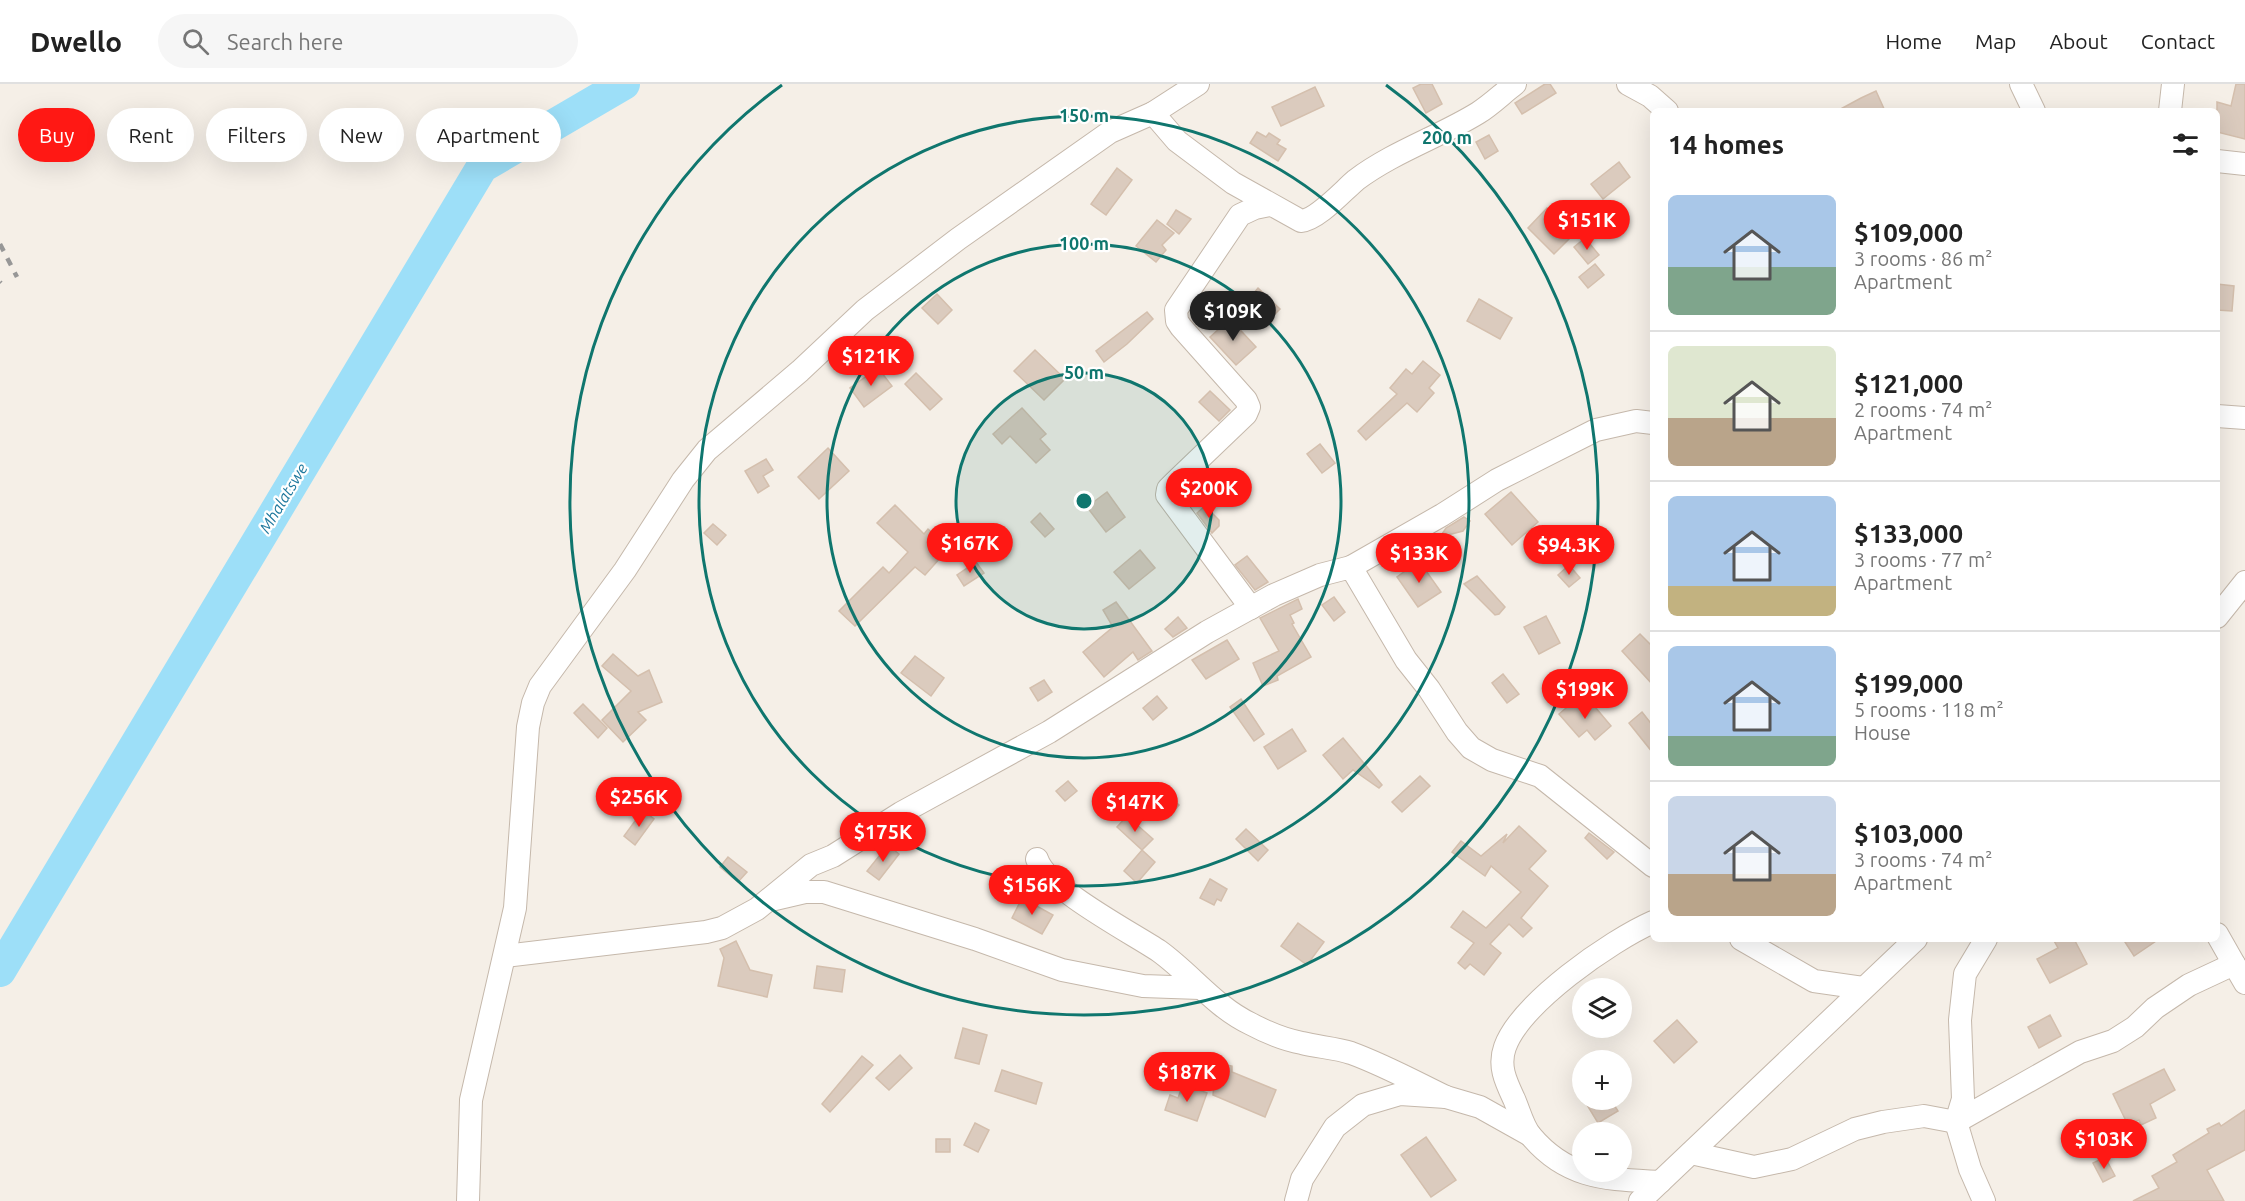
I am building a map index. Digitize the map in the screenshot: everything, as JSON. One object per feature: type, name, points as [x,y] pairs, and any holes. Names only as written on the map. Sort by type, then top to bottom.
[{"type":"street","points":[[468,1201],[471,1100],[515,908],[525,751],[533,703],[540,686],[625,570],[683,480],[707,450],[800,371],[865,310],[958,239],[1110,132],[1153,113],[1198,84]]},
{"type":"street","points":[[1153,113],[1177,141],[1233,183],[1270,206],[1301,220],[1306,220],[1316,215],[1358,179],[1392,158],[1479,112],[1515,84]]},
{"type":"street","points":[[1628,84],[1650,96],[1664,108]]},
{"type":"street","points":[[2021,84],[2033,108]]},
{"type":"street","points":[[2170,108],[2173,84]]},
{"type":"street","points":[[2220,161],[2245,164]]},
{"type":"street","points":[[1251,608],[1167,495],[1168,489],[1246,414],[1249,407],[1246,400],[1181,327],[1175,315],[1176,310],[1240,215],[1255,208],[1270,206]]},
{"type":"street","points":[[2220,416],[2245,418]]},
{"type":"street","points":[[505,956],[706,932],[737,921],[771,900],[811,865],[833,856],[901,813],[1049,732],[1207,632],[1320,574],[1351,567],[1442,515],[1497,480],[1596,430],[1636,421],[1650,423]]},
{"type":"street","points":[[1351,567],[1406,660],[1471,748],[1492,760],[1540,777],[1564,793],[1650,864]]},
{"type":"street","points":[[2220,612],[2245,582]]},
{"type":"street","points":[[1037,859],[1044,873],[1099,915],[1157,950],[1179,967],[1200,988],[1250,1024],[1299,1042],[1349,1052],[1446,1097],[1480,1107],[1530,1135],[1564,1166],[1609,1179],[1660,1182]]},
{"type":"street","points":[[771,900],[805,892],[824,892],[975,939],[1062,970],[1143,986],[1200,988]]},
{"type":"street","points":[[1530,1135],[1504,1076],[1501,1059],[1506,1044],[1530,1008],[1580,966],[1650,923]]},
{"type":"street","points":[[1691,1153],[1754,1167],[1792,1159],[1855,1129],[1883,1122],[1924,1116],[1956,1122],[2080,1052],[2113,1041],[2189,985],[2240,974],[2220,938]]},
{"type":"street","points":[[1746,942],[1814,981],[1863,988]]},
{"type":"street","points":[[1640,1201],[1913,942]]},
{"type":"street","points":[[1984,942],[1965,974],[1960,1020],[1963,1099],[1956,1122],[1970,1169],[1984,1201]]},
{"type":"street","points":[[1296,1201],[1302,1179],[1335,1127],[1363,1105],[1400,1094],[1446,1097]]},
{"type":"building","points":[[1421,84],[1432,84],[1442,104],[1426,113],[1413,88]]},
{"type":"building","points":[[1545,84],[1550,84],[1556,93],[1522,114],[1515,103]]},
{"type":"building","points":[[2236,84],[2245,84],[2245,139],[2220,133],[2220,108],[2217,108],[2217,102],[2231,106]]},
{"type":"building","points":[[1315,87],[1324,106],[1281,126],[1272,107]]},
{"type":"building","points":[[1876,91],[1884,108],[1843,108]]},
{"type":"building","points":[[1257,132],[1266,137],[1269,133],[1280,140],[1277,144],[1286,149],[1278,161],[1250,143]]},
{"type":"building","points":[[1489,135],[1498,151],[1485,159],[1476,142]]},
{"type":"building","points":[[1619,162],[1630,177],[1603,199],[1591,184]]},
{"type":"building","points":[[1117,168],[1132,180],[1106,215],[1091,204]]},
{"type":"building","points":[[1547,208],[1574,234],[1554,254],[1528,228]]},
{"type":"building","points":[[1176,210],[1191,219],[1179,234],[1167,224]]},
{"type":"building","points":[[1157,220],[1174,233],[1162,245],[1166,250],[1156,262],[1136,246]]},
{"type":"building","points":[[1585,238],[1599,255],[1588,264],[1574,247]]},
{"type":"building","points":[[1595,264],[1604,275],[1588,288],[1579,277]]},
{"type":"building","points":[[2220,284],[2234,286],[2232,311],[2220,310]]},
{"type":"building","points":[[1258,288],[1280,309],[1269,320],[1248,300]]},
{"type":"building","points":[[937,294],[952,310],[938,324],[922,308]]},
{"type":"building","points":[[1479,299],[1512,318],[1500,339],[1467,321]]},
{"type":"building","points":[[1147,312],[1153,319],[1104,362],[1096,351]]},
{"type":"building","points":[[1230,319],[1256,347],[1236,365],[1210,337]]},
{"type":"building","points":[[1035,350],[1065,379],[1044,400],[1014,371]]},
{"type":"building","points":[[1423,361],[1440,375],[1429,388],[1434,393],[1417,412],[1407,403],[1366,440],[1358,431],[1397,394],[1390,388],[1406,369],[1412,374]]},
{"type":"building","points":[[878,368],[892,386],[864,407],[850,388]]},
{"type":"building","points":[[916,373],[942,399],[930,410],[905,384]]},
{"type":"building","points":[[1210,391],[1230,410],[1219,421],[1199,402]]},
{"type":"building","points":[[1022,408],[1046,434],[1040,439],[1050,450],[1036,463],[1010,436],[1002,444],[993,434]]},
{"type":"building","points":[[1320,444],[1335,463],[1322,473],[1307,454]]},
{"type":"building","points":[[828,448],[849,471],[819,499],[798,477]]},
{"type":"building","points":[[766,459],[773,470],[763,476],[769,486],[758,493],[745,471]]},
{"type":"building","points":[[1107,492],[1125,517],[1106,532],[1087,507]]},
{"type":"building","points":[[1511,492],[1538,522],[1512,545],[1485,514]]},
{"type":"building","points":[[895,505],[924,534],[928,529],[949,548],[925,575],[915,567],[855,626],[839,611],[883,567],[889,573],[908,552],[877,523]]},
{"type":"building","points":[[1205,506],[1219,520],[1219,526],[1212,533],[1197,513]]},
{"type":"building","points":[[1040,513],[1054,529],[1045,537],[1031,522]]},
{"type":"building","points":[[1464,517],[1470,521],[1463,531],[1440,537],[1446,528]]},
{"type":"building","points":[[713,524],[726,535],[717,545],[704,533]]},
{"type":"building","points":[[1140,550],[1155,568],[1129,589],[1114,572]]},
{"type":"building","points":[[1247,556],[1268,582],[1255,590],[1235,565]]},
{"type":"building","points":[[1419,561],[1441,592],[1418,607],[1397,577]]},
{"type":"building","points":[[976,562],[984,573],[964,586],[957,575]]},
{"type":"building","points":[[1569,565],[1580,578],[1569,587],[1558,575]]},
{"type":"building","points":[[1477,576],[1505,607],[1499,614],[1495,615],[1464,584]]},
{"type":"building","points":[[1334,597],[1345,612],[1334,621],[1322,605]]},
{"type":"building","points":[[1298,599],[1302,609],[1290,615],[1294,623],[1292,624],[1311,657],[1277,676],[1278,680],[1263,686],[1253,663],[1279,651],[1260,618]]},
{"type":"building","points":[[1116,602],[1152,651],[1138,660],[1133,652],[1104,677],[1083,652],[1113,627],[1103,610]]},
{"type":"building","points":[[1546,616],[1560,643],[1539,654],[1524,627]]},
{"type":"building","points":[[1178,617],[1187,628],[1173,637],[1165,629]]},
{"type":"building","points":[[1640,634],[1650,644],[1650,682],[1622,651]]},
{"type":"building","points":[[1227,640],[1239,659],[1206,679],[1192,660]]},
{"type":"building","points":[[613,654],[638,676],[649,670],[662,702],[638,712],[646,720],[623,742],[602,720],[631,691],[602,666]]},
{"type":"building","points":[[915,656],[944,678],[931,696],[901,673]]},
{"type":"building","points":[[1503,674],[1519,694],[1507,703],[1492,683]]},
{"type":"building","points":[[1044,680],[1052,692],[1038,701],[1030,688]]},
{"type":"building","points":[[1157,696],[1167,708],[1153,720],[1143,708]]},
{"type":"building","points":[[1241,699],[1264,734],[1254,741],[1230,707]]},
{"type":"building","points":[[1590,701],[1611,726],[1595,740],[1587,730],[1579,737],[1559,714],[1573,702],[1580,710]]},
{"type":"building","points":[[583,704],[607,728],[598,738],[574,713]]},
{"type":"building","points":[[1642,712],[1650,722],[1650,749],[1629,723]]},
{"type":"building","points":[[1292,729],[1306,751],[1278,769],[1264,747]]},
{"type":"building","points":[[1343,738],[1382,785],[1379,788],[1353,770],[1343,779],[1323,755]]},
{"type":"building","points":[[1420,776],[1430,786],[1402,812],[1392,802]]},
{"type":"building","points":[[1068,781],[1077,791],[1065,801],[1056,791]]},
{"type":"building","points":[[1156,783],[1179,805],[1169,816],[1146,794]]},
{"type":"building","points":[[643,810],[654,819],[635,845],[624,836]]},
{"type":"building","points":[[1127,816],[1153,839],[1142,850],[1117,827]]},
{"type":"building","points":[[1519,826],[1546,851],[1529,869],[1548,886],[1521,918],[1532,928],[1523,937],[1509,924],[1490,944],[1501,953],[1484,975],[1470,964],[1465,969],[1458,963],[1474,943],[1451,927],[1463,911],[1486,928],[1521,892],[1491,866],[1485,876],[1452,852],[1461,841],[1481,856],[1507,834],[1503,843]]},
{"type":"building","points":[[902,829],[909,836],[898,846],[889,837]]},
{"type":"building","points":[[1246,829],[1268,850],[1258,861],[1236,839]]},
{"type":"building","points":[[1589,833],[1614,852],[1607,859],[1585,838]]},
{"type":"building","points":[[888,845],[899,854],[879,880],[867,871]]},
{"type":"building","points":[[1142,850],[1155,862],[1137,883],[1124,871]]},
{"type":"building","points":[[728,857],[747,872],[738,882],[720,867]]},
{"type":"building","points":[[1210,879],[1227,889],[1221,901],[1217,899],[1214,905],[1200,898]]},
{"type":"building","points":[[1022,898],[1053,915],[1042,934],[1012,918]]},
{"type":"building","points":[[1298,923],[1324,942],[1307,965],[1281,946]]},
{"type":"building","points":[[736,941],[750,970],[772,975],[767,997],[718,986],[724,958],[720,949]]},
{"type":"building","points":[[2055,942],[2076,942],[2087,964],[2050,983],[2037,959],[2058,948]]},
{"type":"building","points":[[2125,942],[2155,942],[2134,956]]},
{"type":"building","points":[[817,966],[845,970],[842,992],[814,988]]},
{"type":"building","points":[[2050,1015],[2061,1036],[2039,1048],[2028,1027]]},
{"type":"building","points":[[1677,1020],[1697,1042],[1674,1063],[1654,1041]]},
{"type":"building","points":[[963,1028],[987,1035],[979,1064],[955,1058]]},
{"type":"building","points":[[900,1055],[912,1068],[889,1090],[876,1078]]},
{"type":"building","points":[[862,1056],[873,1065],[830,1112],[822,1104]]},
{"type":"building","points":[[1216,1063],[1232,1066],[1232,1072],[1276,1090],[1265,1117],[1213,1095]]},
{"type":"building","points":[[2164,1069],[2175,1090],[2150,1104],[2156,1118],[2141,1125],[2139,1120],[2128,1125],[2113,1094]]},
{"type":"building","points":[[1002,1070],[1042,1083],[1036,1104],[995,1091]]},
{"type":"building","points":[[1183,1084],[1207,1093],[1197,1121],[1165,1110],[1170,1095],[1178,1098]]},
{"type":"building","points":[[1590,1110],[1618,1111],[1600,1122]]},
{"type":"building","points":[[2245,1110],[2245,1150],[2207,1170],[2224,1201],[2133,1201],[2159,1188],[2152,1176],[2177,1162],[2173,1155],[2209,1133],[2207,1129],[2219,1123],[2221,1126]]},
{"type":"building","points":[[975,1123],[989,1130],[978,1152],[964,1145]]},
{"type":"building","points":[[1426,1137],[1456,1180],[1431,1197],[1401,1155]]},
{"type":"building","points":[[936,1139],[950,1139],[950,1152],[936,1152]]},
{"type":"building","points":[[2105,1157],[2115,1176],[2103,1182],[2093,1163]]},
{"type":"waterway","name":"Mhalatswe","points":[[0,971],[482,167],[624,84]]},
{"type":"railway","points":[[0,244],[17,277]]}]
